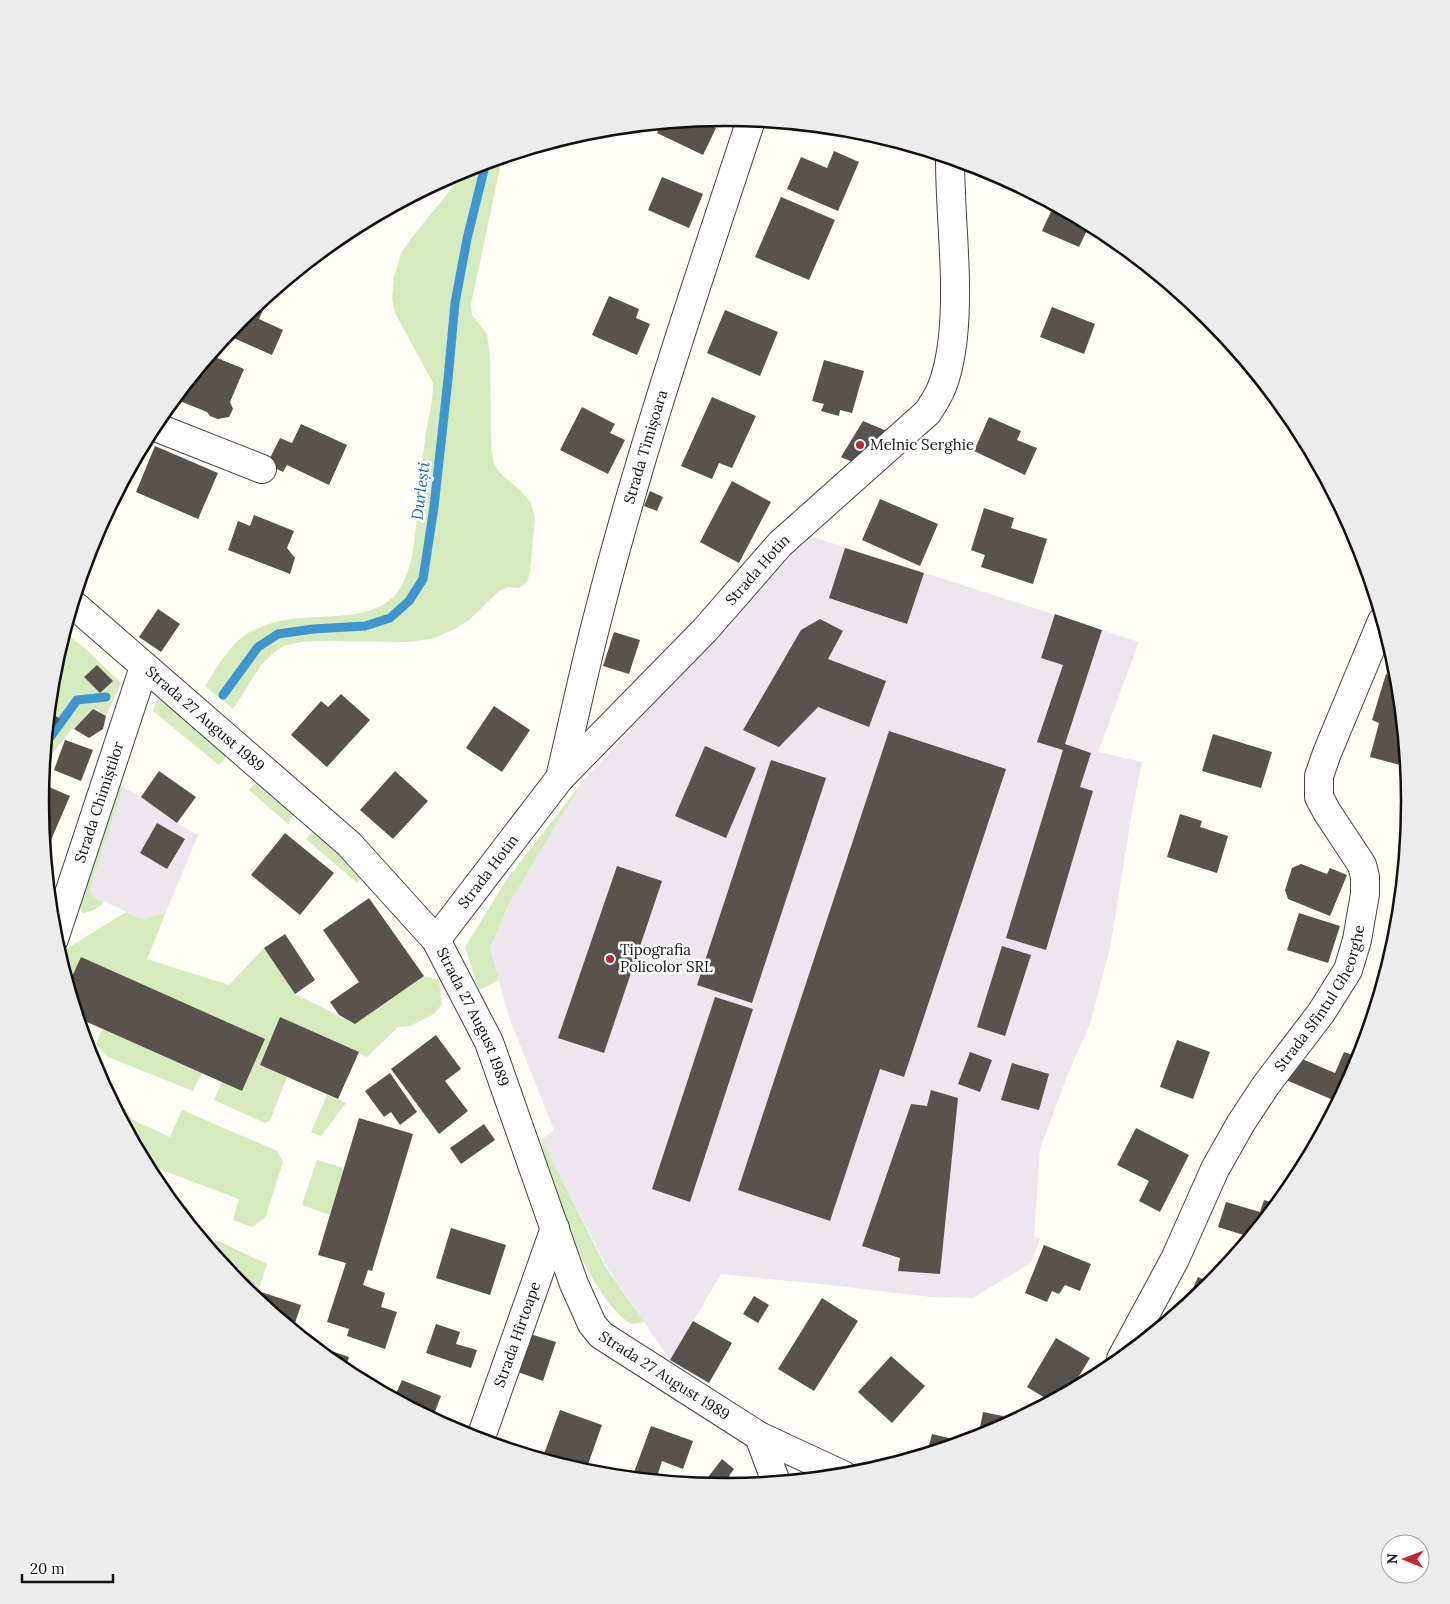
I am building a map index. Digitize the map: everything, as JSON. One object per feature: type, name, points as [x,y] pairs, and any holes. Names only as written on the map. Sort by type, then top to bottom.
[{"type":"street","name":"Strada Timișoara","points":[[560,778],[596,624],[626,514],[668,375],[749,127]]},
{"type":"street","name":"Strada Hotin","points":[[436,940],[560,778],[705,630],[780,544],[928,412],[941,389],[950,359],[956,308],[950,165]]},
{"type":"street","points":[[161,429],[262,469]]},
{"type":"street","name":"Strada 27 August 1989","points":[[78,608],[349,844],[436,940],[489,1042],[584,1310],[601,1335],[759,1436],[829,1469]]},
{"type":"street","name":"Strada Sfîntul Gheorghe","points":[[1129,1345],[1175,1259],[1215,1169],[1241,1122],[1266,1085],[1326,1006],[1348,970],[1359,931],[1365,894],[1365,877],[1362,865],[1319,797],[1319,776],[1379,629]]},
{"type":"street","name":"Strada Chimiștilor","points":[[60,921],[144,666]]},
{"type":"street","name":"Strada Hîrtoape","points":[[482,1433],[554,1228]]},
{"type":"street","points":[[759,1436],[774,1476]]},
{"type":"shaded area","points":[[807,535],[1139,642],[1098,752],[1142,762],[1110,948],[1090,1024],[1069,1071],[1040,1149],[1034,1236],[1040,1239],[1031,1263],[972,1298],[931,1297],[721,1274],[670,1360],[606,1266],[542,1139],[554,1130],[509,1017],[490,950],[510,902],[581,784]]},
{"type":"shaded area","points":[[123,787],[198,835],[166,912],[143,919],[94,897],[90,888]]},
{"type":"green space","points":[[501,165],[471,304],[472,315],[487,334],[490,354],[491,448],[494,464],[501,474],[521,491],[531,503],[535,518],[530,572],[527,582],[519,588],[509,587],[499,591],[469,620],[455,629],[431,639],[406,642],[321,641],[283,646],[262,664],[233,709],[205,686],[224,657],[241,638],[258,628],[280,621],[352,614],[381,606],[393,597],[407,574],[415,540],[423,454],[432,402],[433,383],[395,313],[392,299],[394,277],[401,253],[457,182]]},
{"type":"green space","points":[[70,636],[86,649],[121,683],[106,716],[93,709],[71,730],[50,756],[62,670]]},
{"type":"green space","points":[[157,699],[168,700],[229,753],[219,765],[153,711]]},
{"type":"green space","points":[[257,781],[295,813],[288,824],[249,790]]},
{"type":"green space","points":[[117,783],[123,787],[90,888],[94,897],[104,902],[95,910],[82,913],[80,908],[81,892]]},
{"type":"green space","points":[[581,784],[510,902],[490,949],[499,980],[479,990],[465,947],[507,879]]},
{"type":"green space","points":[[314,829],[364,875],[357,883],[306,839]]},
{"type":"green space","points":[[126,912],[143,919],[166,912],[147,959],[229,985],[264,948],[295,994],[355,1024],[424,976],[439,980],[442,1004],[434,1014],[410,1026],[398,1027],[367,1057],[280,1017],[260,1065],[287,1077],[270,1120],[265,1123],[214,1100],[222,1082],[242,1091],[81,957],[72,977],[66,949]]},
{"type":"green space","points":[[102,1029],[202,1073],[193,1091],[108,1057],[96,1045]]},
{"type":"green space","points":[[327,1095],[346,1103],[321,1136],[311,1132]]},
{"type":"green space","points":[[119,1102],[133,1120],[170,1137],[182,1110],[277,1151],[283,1162],[265,1218],[252,1227],[233,1220],[239,1199],[159,1169],[158,1171]]},
{"type":"green space","points":[[542,1139],[605,1266],[644,1322],[631,1324],[615,1310],[601,1292],[588,1270],[566,1222],[541,1154]]},
{"type":"green space","points":[[317,1160],[344,1168],[330,1215],[302,1205]]},
{"type":"green space","points":[[216,1240],[267,1264],[258,1290],[247,1280],[214,1245]]},
{"type":"building","points":[[712,126],[716,128],[703,155],[657,133],[659,130],[681,127]]},
{"type":"building","points":[[834,151],[859,162],[838,211],[787,189],[801,157],[827,168]]},
{"type":"building","points":[[662,177],[703,194],[689,228],[648,210]]},
{"type":"building","points":[[781,197],[835,220],[809,280],[755,257]]},
{"type":"building","points":[[1052,210],[1087,231],[1079,247],[1042,231]]},
{"type":"building","points":[[609,296],[639,309],[636,318],[650,324],[637,355],[592,335]]},
{"type":"building","points":[[1052,307],[1095,324],[1084,354],[1040,337]]},
{"type":"building","points":[[264,308],[259,319],[283,330],[272,355],[234,338]]},
{"type":"building","points":[[725,310],[778,332],[760,376],[707,353]]},
{"type":"building","points":[[216,357],[244,369],[230,402],[233,409],[229,417],[218,419],[210,416],[207,412],[180,401]]},
{"type":"building","points":[[824,360],[864,371],[852,413],[840,410],[839,416],[821,411],[824,404],[812,401]]},
{"type":"building","points":[[712,397],[756,416],[732,468],[719,463],[712,479],[681,466]]},
{"type":"building","points":[[582,407],[615,424],[610,433],[625,440],[608,474],[560,450]]},
{"type":"building","points":[[989,417],[1021,431],[1017,440],[1037,448],[1025,475],[974,451]]},
{"type":"building","points":[[863,421],[887,431],[855,463],[841,457]]},
{"type":"building","points":[[301,424],[347,445],[329,485],[287,465],[283,472],[267,464],[280,438],[292,443]]},
{"type":"building","points":[[155,446],[218,473],[198,519],[136,492]]},
{"type":"building","points":[[732,481],[771,502],[739,563],[700,542]]},
{"type":"building","points":[[650,491],[663,497],[657,511],[644,506]]},
{"type":"building","points":[[880,499],[938,524],[920,566],[862,540]]},
{"type":"building","points":[[984,508],[1014,518],[1011,528],[1047,539],[1033,584],[981,567],[985,555],[971,550]]},
{"type":"building","points":[[254,515],[294,531],[287,548],[295,558],[290,574],[228,550],[238,521],[250,526]]},
{"type":"building","points":[[845,548],[924,573],[907,624],[829,598]]},
{"type":"building","points":[[158,609],[180,624],[161,652],[139,637]]},
{"type":"building","points":[[1055,614],[1102,630],[1065,744],[1091,753],[1080,787],[1093,791],[1046,950],[1006,938],[1063,750],[1037,742],[1063,665],[1041,658]]},
{"type":"building","points":[[820,619],[843,631],[828,659],[886,681],[869,727],[818,707],[779,747],[743,730],[801,630]]},
{"type":"building","points":[[614,632],[640,640],[629,674],[603,666]]},
{"type":"building","points":[[97,665],[113,681],[100,693],[84,677]]},
{"type":"building","points":[[1386,674],[1389,675],[1400,765],[1370,757],[1379,723],[1372,720]]},
{"type":"building","points":[[341,694],[370,720],[327,767],[291,735],[321,701],[328,707]]},
{"type":"building","points":[[494,706],[530,730],[502,772],[466,748]]},
{"type":"building","points":[[93,709],[106,716],[103,729],[89,738],[74,729]]},
{"type":"building","points":[[55,715],[60,719],[53,727]]},
{"type":"building","points":[[889,731],[1006,769],[904,1077],[880,1069],[830,1221],[738,1190]]},
{"type":"building","points":[[1213,734],[1272,752],[1261,788],[1202,771]]},
{"type":"building","points":[[65,740],[93,750],[81,781],[54,770]]},
{"type":"building","points":[[705,746],[756,768],[726,838],[675,816]]},
{"type":"building","points":[[771,760],[826,778],[752,1003],[697,985]]},
{"type":"building","points":[[159,771],[196,797],[177,823],[141,797]]},
{"type":"building","points":[[395,771],[428,801],[393,839],[360,810]]},
{"type":"building","points":[[49,787],[70,796],[50,840]]},
{"type":"building","points":[[1180,814],[1202,821],[1200,827],[1228,836],[1217,873],[1167,857]]},
{"type":"building","points":[[157,823],[185,839],[167,869],[140,853]]},
{"type":"building","points":[[285,833],[334,873],[300,915],[251,875]]},
{"type":"building","points":[[1301,864],[1327,874],[1330,868],[1347,875],[1330,916],[1288,899],[1285,890],[1292,868]]},
{"type":"building","name":"Tipografia Policolor SRL","points":[[617,866],[662,881],[604,1053],[558,1038]]},
{"type":"building","points":[[369,898],[424,976],[355,1024],[339,1015],[330,1002],[359,982],[323,930]]},
{"type":"building","points":[[1299,913],[1340,926],[1328,963],[1287,950]]},
{"type":"building","points":[[285,934],[315,980],[295,994],[264,948]]},
{"type":"building","points":[[1002,946],[1031,955],[1005,1036],[977,1027]]},
{"type":"building","points":[[81,957],[265,1039],[242,1091],[86,1022],[72,977]]},
{"type":"building","points":[[715,997],[753,1009],[690,1202],[652,1189]]},
{"type":"building","points":[[280,1017],[359,1052],[338,1099],[260,1065]]},
{"type":"building","points":[[436,1035],[461,1069],[445,1081],[468,1111],[439,1134],[391,1069]]},
{"type":"building","points":[[1177,1040],[1210,1052],[1193,1099],[1160,1087]]},
{"type":"building","points":[[970,1052],[992,1060],[980,1092],[958,1084]]},
{"type":"building","points":[[1344,1052],[1352,1055],[1333,1100],[1286,1080],[1302,1059],[1335,1073]]},
{"type":"building","points":[[1012,1063],[1049,1074],[1039,1110],[1001,1100]]},
{"type":"building","points":[[390,1073],[417,1112],[400,1125],[391,1112],[384,1117],[365,1091]]},
{"type":"building","points":[[931,1090],[958,1098],[940,1274],[898,1271],[900,1258],[862,1246],[911,1104],[927,1106]]},
{"type":"building","points":[[359,1118],[413,1134],[372,1271],[368,1270],[363,1285],[385,1293],[381,1307],[397,1312],[385,1349],[347,1336],[349,1329],[327,1322],[346,1263],[318,1255]]},
{"type":"building","points":[[484,1124],[495,1140],[461,1164],[450,1148]]},
{"type":"building","points":[[1136,1128],[1189,1155],[1160,1212],[1139,1201],[1149,1181],[1117,1165]]},
{"type":"building","points":[[1264,1200],[1270,1202],[1244,1235],[1218,1227],[1226,1202],[1260,1212]]},
{"type":"building","points":[[451,1228],[506,1245],[490,1295],[436,1278]]},
{"type":"building","points":[[1044,1245],[1091,1264],[1080,1291],[1065,1285],[1059,1294],[1052,1291],[1047,1302],[1025,1293]]},
{"type":"building","points":[[1198,1277],[1204,1279],[1203,1280],[1192,1290]]},
{"type":"building","points":[[259,1292],[301,1305],[295,1324]]},
{"type":"building","points":[[754,1296],[769,1305],[758,1323],[743,1314]]},
{"type":"building","points":[[822,1298],[858,1321],[814,1391],[778,1369]]},
{"type":"building","points":[[693,1321],[732,1343],[709,1383],[670,1360]]},
{"type":"building","points":[[436,1324],[460,1332],[456,1344],[477,1350],[471,1368],[426,1353]]},
{"type":"building","points":[[530,1334],[556,1342],[543,1381],[518,1372]]},
{"type":"building","points":[[1056,1338],[1090,1358],[1077,1379],[1045,1398],[1027,1387]]},
{"type":"building","points":[[329,1350],[349,1357],[347,1363]]},
{"type":"building","points":[[891,1356],[925,1386],[892,1423],[858,1392]]},
{"type":"building","points":[[402,1380],[441,1396],[434,1413],[396,1393]]},
{"type":"building","points":[[560,1410],[602,1425],[588,1464],[544,1453]]},
{"type":"building","points":[[983,1412],[1003,1416],[1003,1419],[980,1428]]},
{"type":"building","points":[[651,1426],[693,1441],[683,1469],[662,1461],[658,1474],[634,1472]]},
{"type":"building","points":[[932,1434],[951,1439],[942,1442],[929,1446]]},
{"type":"building","points":[[722,1459],[734,1469],[729,1476],[731,1478],[708,1478]]},
{"type":"waterway","name":"Durlești","points":[[223,695],[258,647],[278,634],[313,629],[365,626],[390,618],[409,601],[423,579],[434,507],[455,303],[467,239],[484,171]]},
{"type":"waterway","name":"Durlești","points":[[53,734],[77,700],[106,697]]},
{"type":"place","name":"Melnic Serghie","points":[[860,445]]},
{"type":"place","name":"Tipografia Policolor SRL","points":[[610,959]]}]
